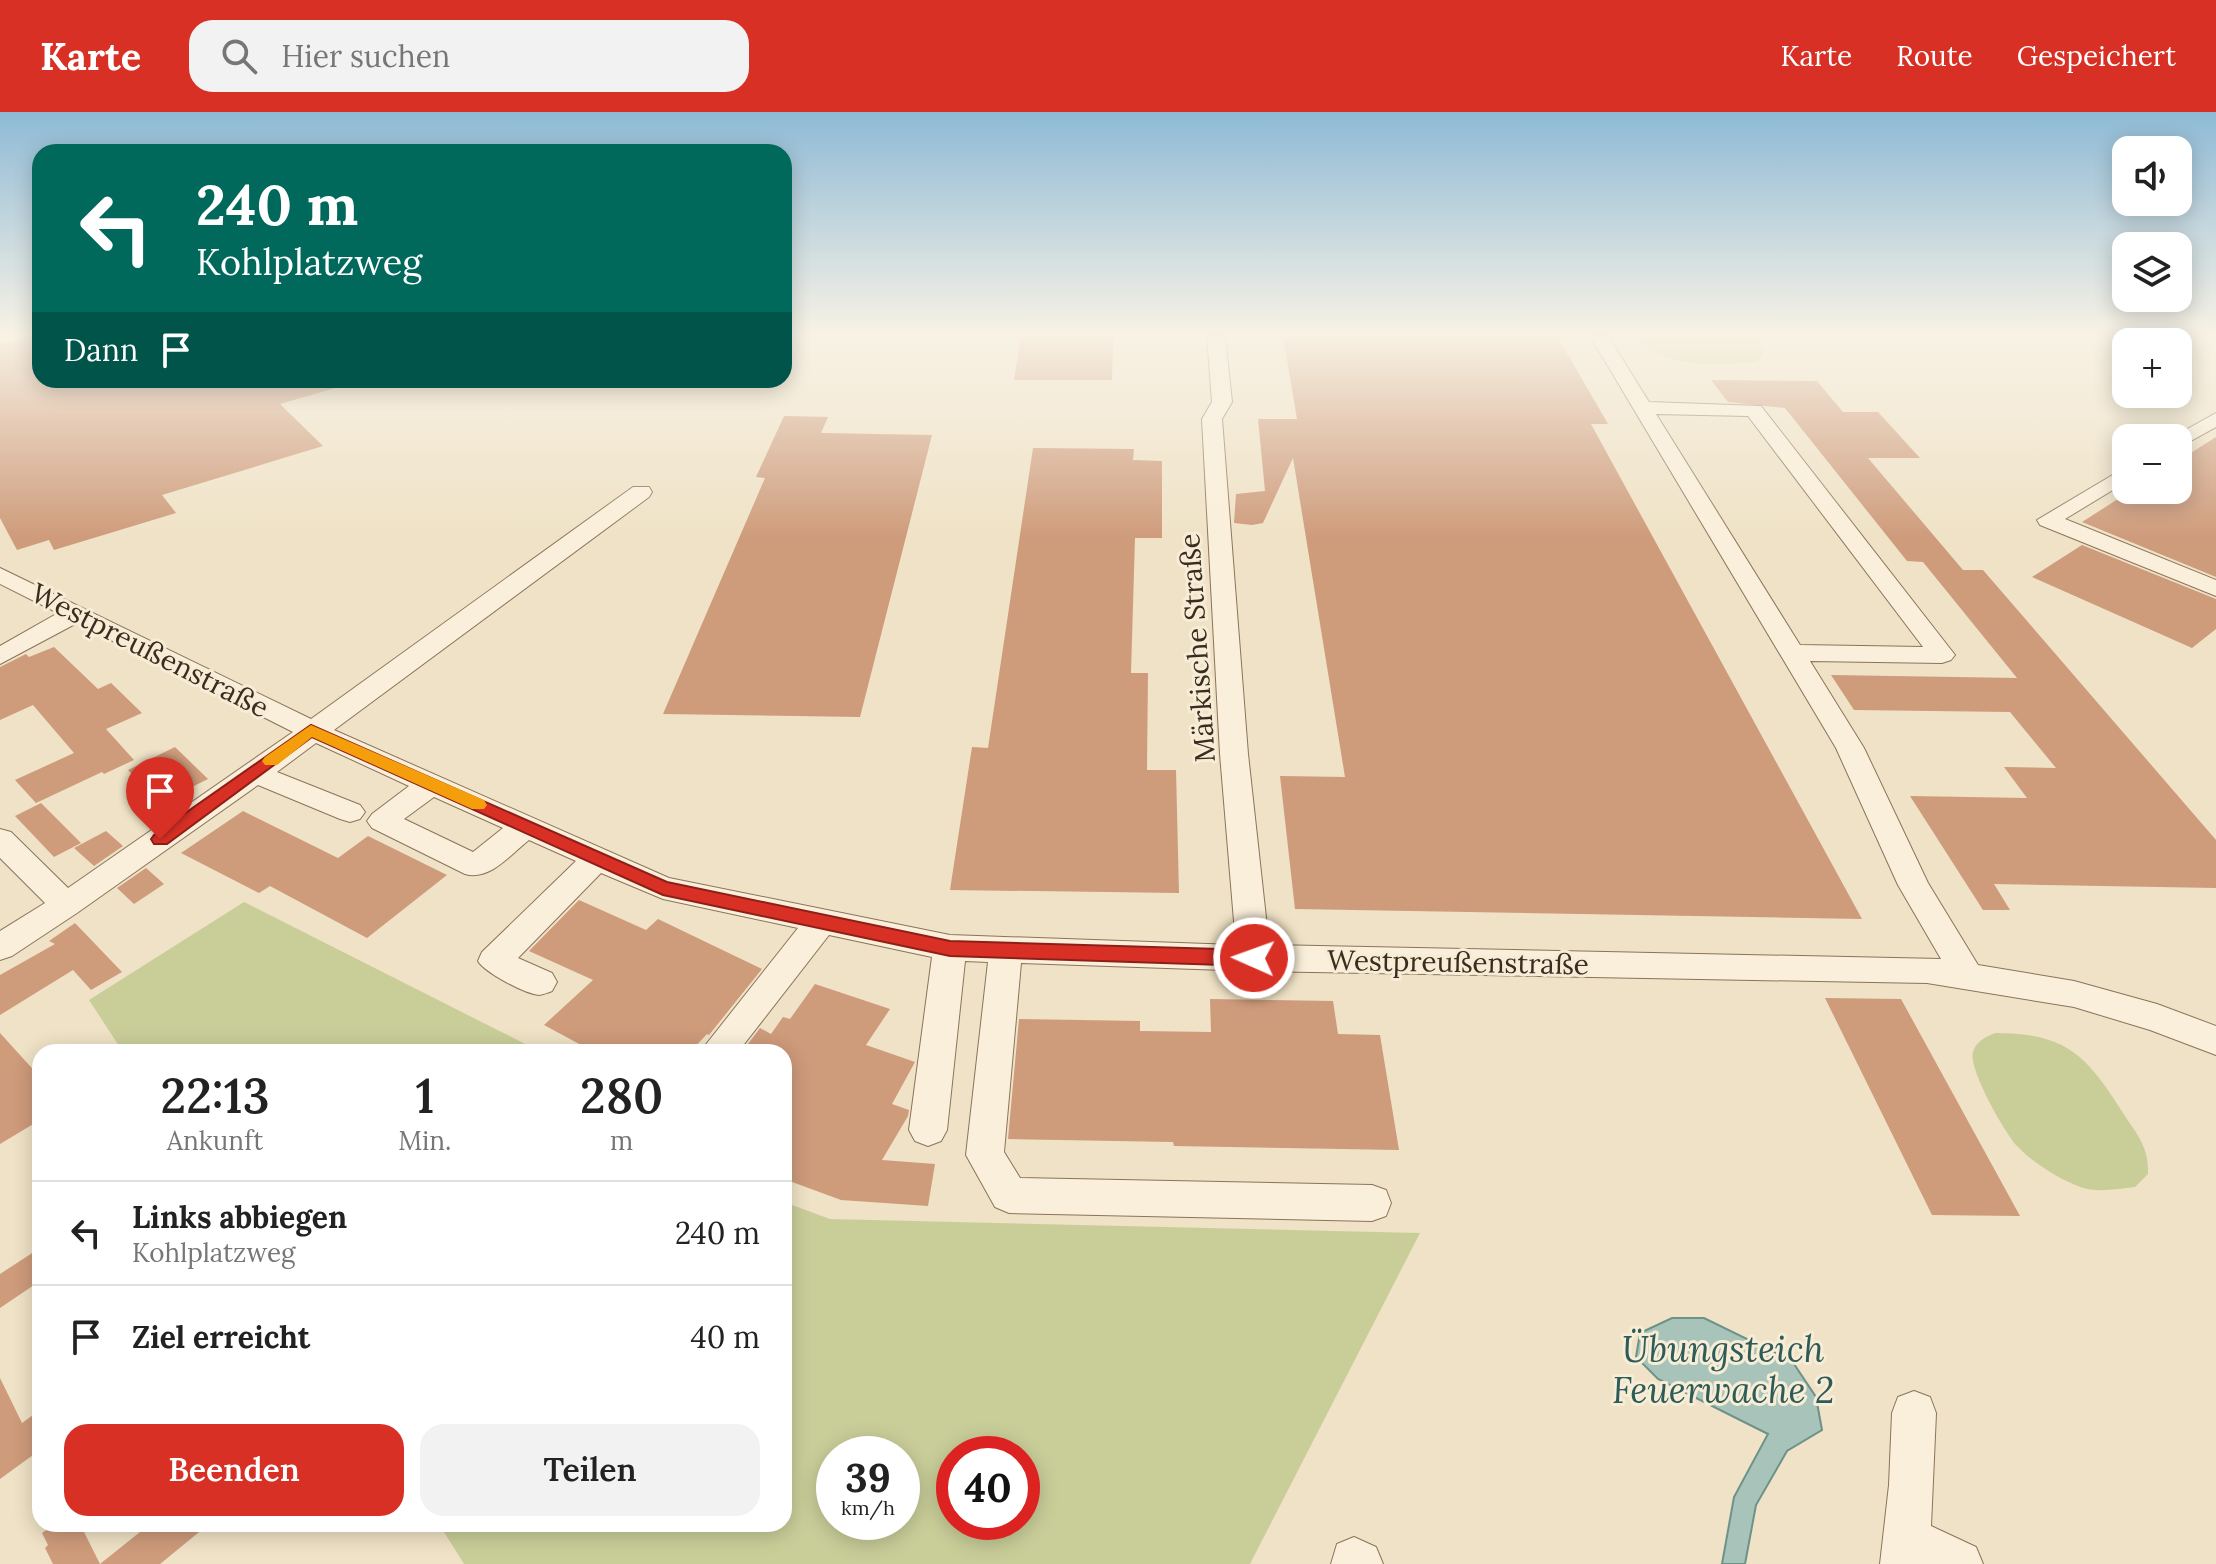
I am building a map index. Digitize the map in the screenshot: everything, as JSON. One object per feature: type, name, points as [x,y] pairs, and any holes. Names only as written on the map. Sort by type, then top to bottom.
[{"type":"street","name":"Märkische Straße","points":[[1221,404],[1212,419],[1234,754],[1254,958]]},
{"type":"street","points":[[1640,404],[1850,748],[1914,885],[1966,974]]},
{"type":"street","points":[[1643,408],[1754,410],[1942,655],[1792,653]]},
{"type":"street","points":[[2192,434],[2216,419]]},
{"type":"street","points":[[2112,481],[2048,520],[2216,589]]},
{"type":"street","points":[[0,947],[66,905],[254,773],[641,492]]},
{"type":"street","name":"Westpreußenstraße","points":[[6,584],[77,613],[311,730],[663,888],[950,948],[1254,958],[1927,970],[2074,994],[2157,1018],[2216,1041]]},
{"type":"street","points":[[0,656],[77,613]]},
{"type":"street","points":[[254,773],[350,812]]},
{"type":"street","points":[[431,784],[382,821],[476,866],[526,826]]},
{"type":"street","points":[[0,840],[66,905]]},
{"type":"street","points":[[540,982],[494,961],[598,858]]},
{"type":"street","points":[[724,1044],[822,921]]},
{"type":"street","points":[[928,1130],[950,948]]},
{"type":"street","points":[[1006,951],[985,1155],[1009,1195],[1372,1203]]},
{"type":"street","points":[[1914,1413],[1912,1485],[1905,1551],[1959,1564]]},
{"type":"green space","points":[[244,902],[525,1044],[118,1044],[89,1000]]},
{"type":"green space","points":[[1995,1033],[2040,1037],[2058,1043],[2098,1076],[2144,1148],[2148,1174],[2135,1187],[2101,1190],[2080,1187],[2047,1170],[2017,1146],[1989,1100],[1973,1060],[1976,1045]]},
{"type":"green space","points":[[792,1205],[830,1219],[1420,1233],[1250,1564],[464,1564],[444,1532],[792,1532]]},
{"type":"water","name":"Übungsteich Feuerwache 2","points":[[1672,1318],[1704,1318],[1792,1361],[1816,1397],[1822,1430],[1787,1451],[1756,1505],[1745,1564],[1722,1564],[1734,1497],[1768,1434],[1658,1379],[1636,1357],[1640,1333]]},
{"type":"building","points":[[0,404],[281,404],[323,446],[162,495],[176,513],[54,550],[49,540],[17,550],[0,518]]},
{"type":"building","points":[[1294,404],[1596,404],[1608,424],[1591,424],[1862,919],[1295,909],[1280,776],[1345,777],[1293,458],[1263,523],[1234,523],[1236,494],[1265,491],[1258,419],[1297,419]]},
{"type":"building","points":[[1745,404],[1836,404],[1843,412],[1878,412],[1920,458],[1868,458],[1963,570],[1983,570],[2216,840],[2216,888],[1994,884],[2010,910],[1983,910],[1910,796],[2027,798],[2004,767],[2056,768],[2010,712],[1854,710],[1831,675],[2017,678],[1923,562],[1907,561],[1785,408]]},
{"type":"building","points":[[784,416],[828,417],[821,433],[932,435],[860,717],[663,714],[765,478],[756,477]]},
{"type":"building","points":[[2216,437],[2216,577],[2082,522],[2112,503],[2192,504],[2192,452]]},
{"type":"building","points":[[1033,448],[1134,449],[1133,460],[1162,461],[1162,538],[1135,538],[1131,673],[1148,673],[1147,770],[1176,770],[1179,893],[950,890],[972,747],[988,748]]},
{"type":"building","points":[[2082,545],[2216,599],[2216,629],[2192,648],[2032,577]]},
{"type":"building","points":[[54,647],[98,689],[111,683],[142,713],[106,729],[134,760],[36,803],[15,780],[74,753],[33,705],[0,720],[0,667],[26,654],[29,657]]},
{"type":"building","points":[[175,747],[208,779],[160,803],[128,770]]},
{"type":"building","points":[[41,803],[81,843],[54,857],[15,816]]},
{"type":"building","points":[[243,811],[338,858],[368,836],[447,875],[367,938],[270,886],[259,893],[181,853]]},
{"type":"building","points":[[106,831],[123,846],[94,866],[74,848]]},
{"type":"building","points":[[146,868],[164,884],[134,904],[117,888]]},
{"type":"building","points":[[579,900],[646,930],[658,919],[762,969],[709,1035],[698,1044],[579,1044],[544,1025],[593,980],[529,951]]},
{"type":"building","points":[[75,923],[122,972],[91,990],[73,970],[0,1015],[0,975],[55,944],[49,941]]},
{"type":"building","points":[[815,984],[890,1009],[866,1045],[915,1062],[892,1104],[909,1110],[908,1116],[882,1160],[935,1164],[928,1206],[841,1200],[792,1182],[792,1044],[748,1044],[760,1028],[771,1034],[783,1017],[790,1019]]},
{"type":"building","points":[[1825,998],[1901,999],[2020,1216],[1932,1215]]},
{"type":"building","points":[[1210,999],[1333,1001],[1338,1034],[1380,1035],[1399,1150],[1008,1139],[1019,1019],[1140,1021],[1140,1031],[1211,1032]]},
{"type":"building","points":[[0,1033],[32,1068],[32,1125],[0,1144]]},
{"type":"building","points":[[32,1253],[32,1286],[0,1308],[0,1274]]},
{"type":"building","points":[[0,1378],[22,1423],[32,1416],[32,1456],[0,1479]]},
{"type":"building","points":[[84,1532],[100,1564],[53,1564],[42,1533]]},
{"type":"building","points":[[140,1532],[199,1532],[160,1564],[100,1564]]},
{"type":"slow traffic","points":[[271,761],[311,730],[478,805]]},
{"type":"route","points":[[160,839],[267,765],[311,730],[663,888],[950,948],[1254,958]]}]
